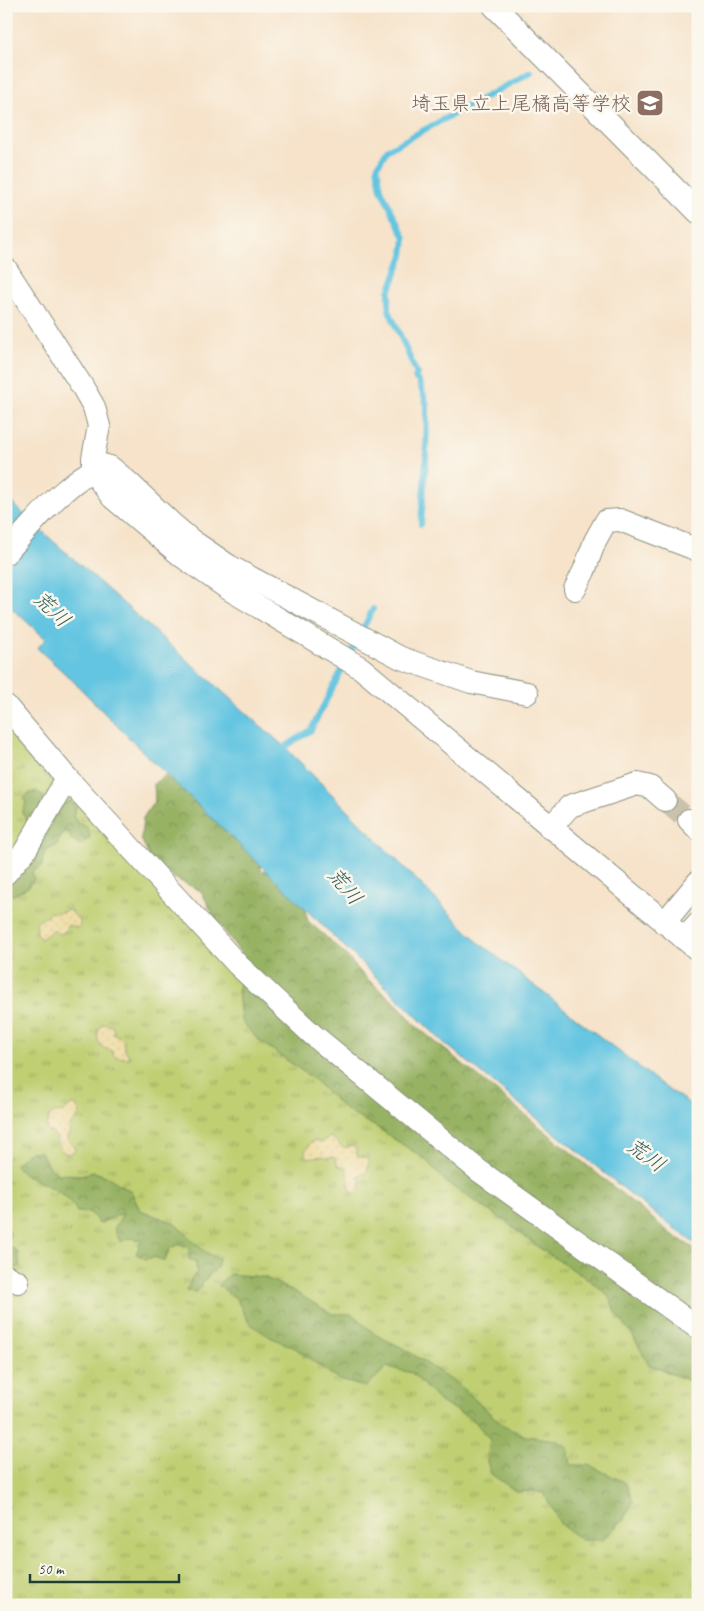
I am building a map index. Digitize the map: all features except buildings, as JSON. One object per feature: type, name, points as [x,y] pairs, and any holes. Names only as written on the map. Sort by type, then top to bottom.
[{"type":"street","points":[[494,6],[698,212]]},
{"type":"street","points":[[6,269],[94,407],[99,426],[93,458],[93,469],[98,480],[112,497],[183,557],[227,588],[361,668],[664,923],[693,938]]},
{"type":"street","points":[[6,553],[72,482],[93,469],[103,465],[110,466],[191,540],[229,566],[401,658],[471,682],[527,693]]},
{"type":"street","points":[[575,589],[584,571],[594,541],[606,521],[620,520],[698,550]]},
{"type":"street","points":[[6,706],[66,778],[238,965],[312,1034],[478,1170],[698,1328]]},
{"type":"street","points":[[6,873],[25,851],[66,778]]},
{"type":"street","points":[[550,828],[570,806],[637,784],[650,787],[664,800]]},
{"type":"street","points":[[664,923],[698,882]]},
{"type":"green space","points":[[6,727],[48,777],[82,809],[154,885],[698,1337],[698,1605],[6,1605]]},
{"type":"green space","points":[[172,770],[255,849],[261,870],[284,878],[301,895],[308,921],[344,953],[363,975],[400,1007],[416,1026],[670,1233],[698,1251],[698,1384],[649,1365],[633,1336],[618,1316],[607,1294],[538,1247],[506,1222],[447,1183],[426,1160],[373,1125],[348,1112],[312,1078],[257,1039],[241,1020],[238,991],[242,955],[214,916],[201,891],[174,878],[150,858],[141,839],[143,818],[155,800],[154,784]]},
{"type":"green space","points":[[36,791],[44,796],[32,827],[22,813],[26,803],[24,799],[28,794]]},
{"type":"green space","points":[[75,798],[77,804],[73,816],[77,823],[86,826],[90,834],[89,839],[79,844],[71,839],[69,832],[64,831],[56,846],[44,852],[42,866],[32,872],[34,879],[28,887],[12,896],[9,892],[12,878],[64,804]]},
{"type":"green space","points":[[29,1152],[41,1152],[49,1168],[59,1174],[80,1175],[94,1172],[106,1176],[131,1191],[140,1210],[174,1223],[204,1251],[219,1259],[217,1268],[196,1292],[187,1291],[191,1279],[197,1272],[196,1262],[189,1259],[189,1248],[180,1244],[170,1248],[165,1261],[154,1257],[146,1259],[136,1254],[142,1240],[129,1238],[120,1242],[114,1229],[123,1214],[99,1224],[90,1212],[77,1212],[62,1194],[26,1175],[15,1164]]},
{"type":"green space","points":[[6,1225],[10,1233],[7,1245],[18,1252],[20,1266],[8,1271],[6,1270]]},
{"type":"green space","points":[[229,1274],[264,1277],[295,1292],[332,1314],[352,1314],[376,1335],[405,1349],[460,1386],[505,1427],[526,1436],[557,1440],[568,1448],[571,1465],[589,1465],[626,1483],[633,1502],[623,1520],[603,1540],[582,1540],[561,1525],[544,1493],[533,1491],[517,1492],[491,1474],[487,1461],[490,1440],[474,1420],[440,1402],[412,1373],[387,1367],[366,1387],[339,1380],[295,1348],[270,1337],[249,1323],[236,1298],[218,1285]]},
{"type":"sand","points":[[67,910],[71,911],[80,922],[80,926],[78,928],[68,925],[64,933],[59,934],[51,931],[40,939],[37,934],[36,922],[47,916],[49,912],[58,913]]},
{"type":"sand","points":[[102,1024],[113,1027],[114,1034],[121,1037],[124,1041],[124,1048],[130,1058],[115,1057],[111,1050],[106,1049],[100,1044],[98,1032]]},
{"type":"sand","points":[[71,1105],[76,1105],[80,1114],[71,1124],[67,1137],[68,1141],[75,1147],[74,1151],[69,1154],[60,1149],[54,1134],[47,1131],[46,1127],[50,1116],[54,1113],[64,1112]]},
{"type":"sand","points":[[329,1137],[334,1139],[343,1148],[352,1146],[356,1149],[357,1155],[367,1158],[369,1162],[367,1172],[359,1176],[361,1188],[356,1194],[350,1190],[346,1168],[338,1166],[335,1158],[323,1156],[306,1158],[305,1151],[311,1142],[315,1140],[321,1143]]},
{"type":"water","name":"荒川","points":[[6,497],[288,750],[477,941],[666,1088],[698,1109],[698,1246],[645,1206],[442,1041],[37,648],[46,639],[6,603]]},
{"type":"waterway","points":[[421,524],[426,460],[427,405],[419,382],[415,378],[417,374],[389,310],[389,292],[403,255],[405,238],[381,189],[377,167],[387,150],[531,72]]},
{"type":"waterway","points":[[279,751],[311,730],[373,609]]},
{"type":"tunnel","points":[[665,800],[689,820]]},
{"type":"place","name":"埼玉県立上尾橘高等学校","points":[[650,103]]}]
